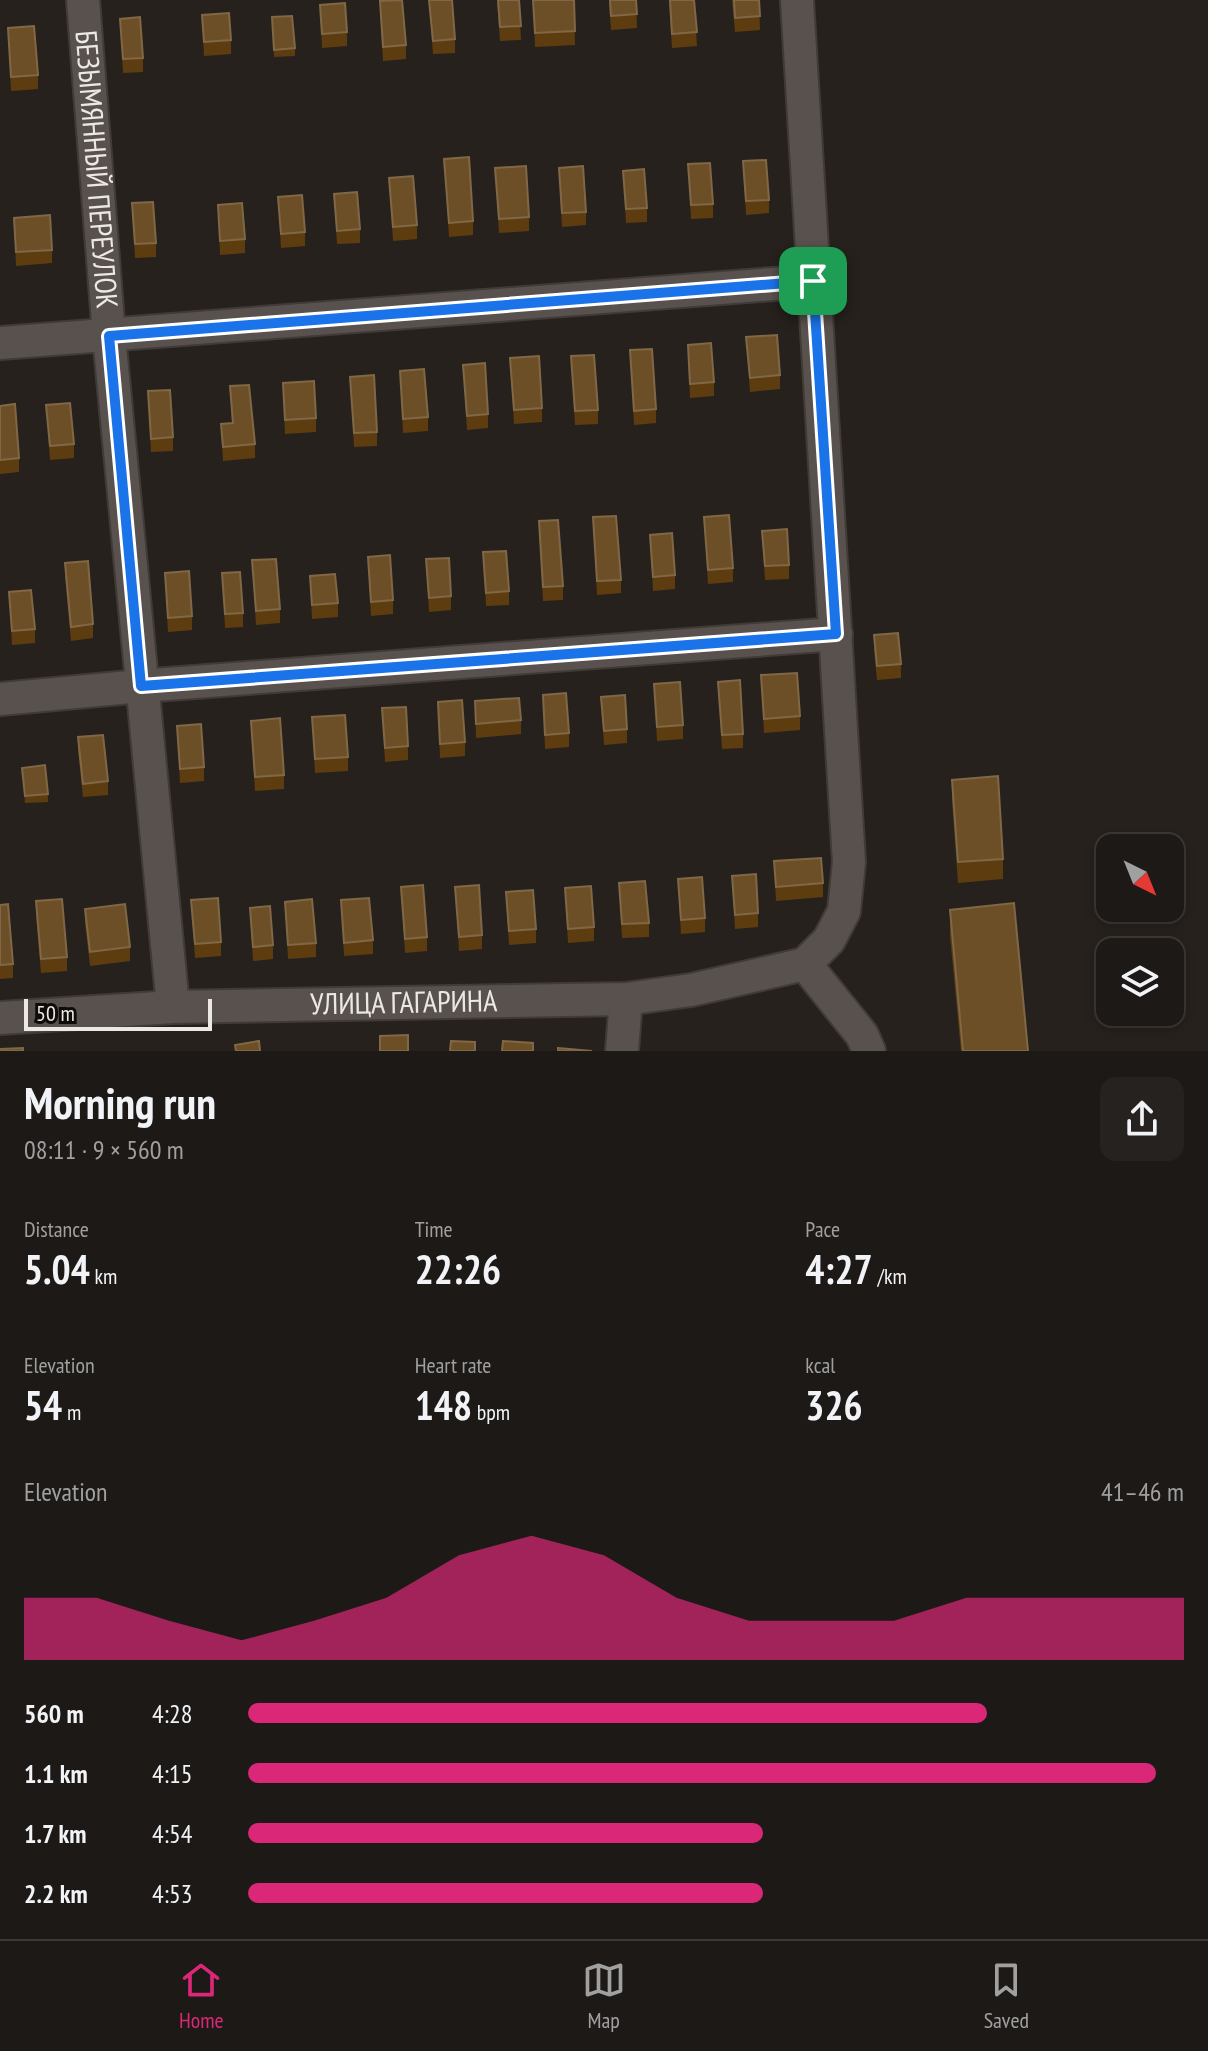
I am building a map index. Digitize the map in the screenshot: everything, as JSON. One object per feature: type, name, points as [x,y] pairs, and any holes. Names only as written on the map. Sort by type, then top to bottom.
[{"type":"street","name":"БЕЗЫМЯННЫЙ ПЕРЕУЛОК","points":[[83,0],[109,336],[173,1007]]},
{"type":"street","points":[[797,0],[849,862],[844,911],[829,940],[805,964],[862,1035],[869,1051]]},
{"type":"street","points":[[0,343],[813,281]]},
{"type":"street","points":[[0,699],[836,634]]},
{"type":"street","name":"УЛИЦА ГАГАРИНА","points":[[0,1018],[173,1007],[626,999],[691,990],[805,964]]},
{"type":"street","points":[[622,1051],[626,999]]},
{"type":"building","points":[[402,0],[406,45],[383,47],[380,1]]},
{"type":"building","points":[[429,0],[452,0],[455,39],[433,41]]},
{"type":"building","points":[[498,0],[519,0],[521,26],[500,27]]},
{"type":"building","points":[[533,0],[574,0],[575,31],[535,33]]},
{"type":"building","points":[[610,0],[636,0],[637,14],[611,16]]},
{"type":"building","points":[[670,0],[694,0],[697,32],[672,34]]},
{"type":"building","points":[[734,0],[759,0],[760,16],[735,18]]},
{"type":"building","points":[[345,3],[347,32],[322,34],[320,5]]},
{"type":"building","points":[[229,13],[231,40],[204,42],[202,15]]},
{"type":"building","points":[[292,16],[295,48],[274,50],[272,17]]},
{"type":"building","points":[[140,17],[143,58],[123,59],[120,19]]},
{"type":"building","points":[[34,26],[38,75],[11,77],[8,28]]},
{"type":"building","points":[[469,157],[473,221],[449,223],[444,159]]},
{"type":"building","points":[[766,160],[769,200],[746,201],[743,161]]},
{"type":"building","points":[[710,163],[713,204],[691,205],[688,164]]},
{"type":"building","points":[[526,166],[529,217],[499,219],[495,168]]},
{"type":"building","points":[[583,166],[586,212],[562,213],[559,168]]},
{"type":"building","points":[[644,169],[647,208],[626,209],[623,171]]},
{"type":"building","points":[[413,176],[417,225],[393,227],[389,178]]},
{"type":"building","points":[[357,192],[360,229],[337,231],[334,194]]},
{"type":"building","points":[[302,195],[305,232],[281,234],[278,197]]},
{"type":"building","points":[[153,202],[156,243],[135,244],[132,203]]},
{"type":"building","points":[[242,203],[245,239],[220,241],[218,205]]},
{"type":"building","points":[[50,215],[52,250],[16,252],[14,218]]},
{"type":"building","points":[[777,335],[780,375],[750,378],[746,337]]},
{"type":"building","points":[[711,343],[714,382],[690,384],[688,345]]},
{"type":"building","points":[[652,349],[656,409],[634,411],[630,350]]},
{"type":"building","points":[[594,355],[598,410],[575,411],[571,356]]},
{"type":"building","points":[[539,356],[542,408],[514,410],[510,358]]},
{"type":"building","points":[[485,363],[488,414],[467,416],[463,365]]},
{"type":"building","points":[[424,369],[428,417],[403,419],[400,371]]},
{"type":"building","points":[[374,375],[377,432],[354,433],[350,377]]},
{"type":"building","points":[[314,381],[316,418],[285,420],[283,383]]},
{"type":"building","points":[[249,385],[255,444],[223,447],[221,424],[233,423],[230,386]]},
{"type":"building","points":[[170,390],[173,437],[151,439],[148,391]]},
{"type":"building","points":[[70,403],[74,444],[50,446],[46,405]]},
{"type":"building","points":[[15,404],[19,458],[0,460],[0,406]]},
{"type":"building","points":[[729,515],[733,568],[708,570],[704,517]]},
{"type":"building","points":[[616,516],[621,580],[597,581],[593,517]]},
{"type":"building","points":[[558,520],[563,586],[543,587],[539,521]]},
{"type":"building","points":[[787,529],[789,565],[765,566],[762,531]]},
{"type":"building","points":[[672,533],[675,575],[653,577],[650,535]]},
{"type":"building","points":[[506,551],[509,591],[486,593],[483,552]]},
{"type":"building","points":[[390,555],[393,600],[371,602],[368,557]]},
{"type":"building","points":[[449,558],[451,596],[429,598],[426,559]]},
{"type":"building","points":[[276,559],[280,609],[256,611],[252,560]]},
{"type":"building","points":[[88,561],[93,624],[71,627],[65,563]]},
{"type":"building","points":[[189,571],[192,616],[168,618],[165,573]]},
{"type":"building","points":[[240,572],[243,613],[225,614],[222,573]]},
{"type":"building","points":[[335,574],[338,603],[312,605],[310,576]]},
{"type":"building","points":[[31,590],[35,629],[12,631],[9,592]]},
{"type":"building","points":[[898,633],[901,664],[877,666],[874,635]]},
{"type":"building","points":[[797,673],[800,716],[764,719],[761,675]]},
{"type":"building","points":[[740,680],[743,734],[722,735],[718,682]]},
{"type":"building","points":[[680,682],[683,725],[657,727],[654,684]]},
{"type":"building","points":[[566,693],[569,733],[545,735],[543,695]]},
{"type":"building","points":[[625,695],[627,729],[604,731],[601,697]]},
{"type":"building","points":[[519,698],[521,720],[476,724],[475,701]]},
{"type":"building","points":[[462,700],[465,742],[440,744],[438,702]]},
{"type":"building","points":[[406,707],[408,746],[385,748],[382,708]]},
{"type":"building","points":[[345,715],[348,757],[315,759],[312,717]]},
{"type":"building","points":[[280,718],[284,775],[255,777],[251,721]]},
{"type":"building","points":[[201,724],[204,767],[180,769],[177,726]]},
{"type":"building","points":[[103,735],[108,781],[83,784],[78,737]]},
{"type":"building","points":[[45,765],[48,794],[25,796],[22,768]]},
{"type":"building","points":[[998,776],[1003,859],[958,862],[952,780]]},
{"type":"building","points":[[821,858],[823,883],[776,887],[774,861]]},
{"type":"building","points":[[756,874],[758,913],[735,915],[732,876]]},
{"type":"building","points":[[702,877],[705,918],[681,920],[678,879]]},
{"type":"building","points":[[645,881],[649,923],[622,924],[619,883]]},
{"type":"building","points":[[423,885],[427,937],[405,939],[401,887]]},
{"type":"building","points":[[479,885],[482,935],[459,937],[455,887]]},
{"type":"building","points":[[591,886],[594,927],[568,929],[565,888]]},
{"type":"building","points":[[533,890],[536,929],[509,931],[506,892]]},
{"type":"building","points":[[218,898],[221,942],[195,944],[191,900]]},
{"type":"building","points":[[369,898],[373,940],[344,943],[341,900]]},
{"type":"building","points":[[62,899],[67,957],[41,959],[36,901]]},
{"type":"building","points":[[312,899],[316,943],[288,945],[285,902]]},
{"type":"building","points":[[1014,903],[1028,1051],[963,1051],[950,910]]},
{"type":"building","points":[[8,904],[13,964],[0,965],[0,905]]},
{"type":"building","points":[[125,904],[130,947],[90,952],[85,909]]},
{"type":"building","points":[[270,906],[273,945],[253,947],[250,908]]},
{"type":"building","points":[[408,1035],[408,1051],[380,1051],[380,1036]]},
{"type":"building","points":[[259,1041],[260,1051],[236,1051],[235,1045]]},
{"type":"building","points":[[451,1041],[475,1042],[475,1051],[450,1051]]},
{"type":"building","points":[[503,1041],[533,1043],[533,1051],[502,1051]]},
{"type":"building","points":[[23,1048],[23,1051],[0,1051],[0,1049]]},
{"type":"building","points":[[558,1048],[592,1051],[558,1051]]},
{"type":"route","points":[[813,281],[836,634],[141,686],[109,336],[813,281]]}]
